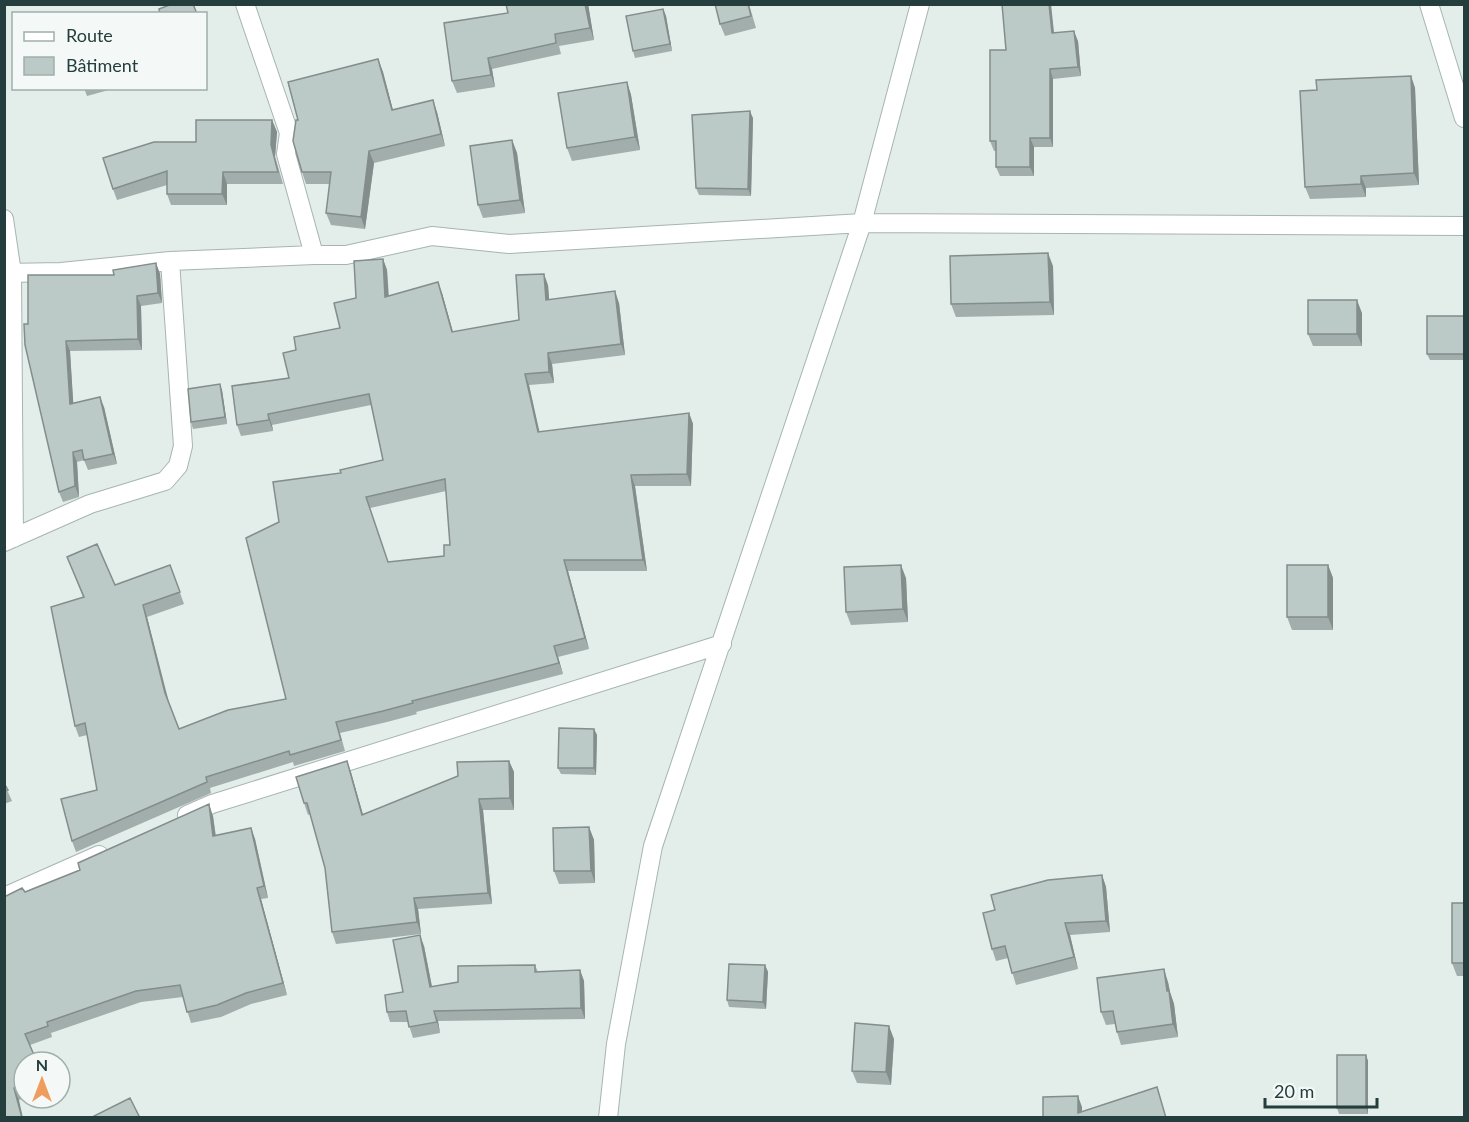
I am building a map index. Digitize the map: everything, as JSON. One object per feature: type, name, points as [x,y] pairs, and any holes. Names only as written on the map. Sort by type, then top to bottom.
[{"type":"street","points":[[245,4],[289,134],[286,154],[314,255]]},
{"type":"street","points":[[608,1118],[616,1044],[653,846],[862,223],[920,4]]},
{"type":"street","points":[[1429,4],[1464,118]]},
{"type":"street","points":[[4,219],[8,273],[9,540],[90,504],[165,481],[178,466],[183,446],[170,261]]},
{"type":"street","points":[[8,273],[61,272],[170,261],[346,255],[432,236],[509,244],[862,223],[1464,226]]},
{"type":"street","points":[[169,824],[212,804],[722,644]]},
{"type":"street","points":[[4,897],[114,848]]},
{"type":"building","points":[[172,4],[193,4],[196,12],[160,12],[159,9]]},
{"type":"building","points":[[506,4],[585,4],[590,28],[555,34],[556,43],[488,58],[491,75],[452,81],[444,23],[508,13]]},
{"type":"building","points":[[715,4],[748,4],[751,16],[720,24]]},
{"type":"building","points":[[1002,4],[1049,4],[1052,33],[1074,31],[1078,67],[1050,69],[1050,138],[1030,138],[1030,167],[996,167],[996,141],[990,141],[990,50],[1006,50]]},
{"type":"building","points":[[663,9],[670,44],[633,51],[626,16]]},
{"type":"building","points":[[378,59],[392,110],[433,100],[441,134],[369,151],[361,217],[326,213],[331,172],[302,172],[293,141],[296,120],[298,120],[288,82]]},
{"type":"building","points":[[1411,76],[1414,173],[1361,176],[1361,184],[1305,187],[1300,91],[1317,90],[1316,80]]},
{"type":"building","points":[[627,82],[635,137],[567,148],[558,93]]},
{"type":"building","points":[[750,111],[748,189],[696,188],[692,115]]},
{"type":"building","points":[[196,120],[272,120],[271,145],[278,172],[223,172],[222,194],[167,194],[167,171],[113,189],[103,158],[154,142],[196,142]]},
{"type":"building","points":[[512,140],[520,200],[478,205],[470,146]]},
{"type":"building","points":[[1048,253],[1050,302],[951,304],[950,256]]},
{"type":"building","points":[[383,259],[385,297],[438,282],[452,332],[519,320],[516,275],[544,274],[546,300],[615,291],[621,344],[548,353],[549,372],[525,374],[538,432],[689,413],[687,474],[631,475],[643,560],[564,560],[585,638],[554,646],[559,663],[336,722],[341,740],[290,755],[289,751],[206,777],[207,782],[72,841],[61,799],[97,790],[85,723],[75,726],[51,607],[84,597],[67,557],[97,544],[115,585],[170,565],[180,592],[143,605],[165,693],[179,729],[228,710],[286,699],[246,538],[279,522],[273,482],[341,473],[340,470],[383,460],[369,394],[268,414],[269,420],[237,425],[232,386],[289,378],[283,353],[296,350],[294,337],[340,328],[334,303],[356,298],[354,261]],"holes":[[[445,479],[450,545],[444,545],[444,556],[388,562],[366,497]]]},
{"type":"building","points":[[156,263],[158,293],[137,296],[138,339],[66,341],[70,404],[100,397],[113,454],[84,460],[82,450],[73,452],[75,486],[59,492],[25,345],[24,324],[28,324],[28,275],[114,275],[113,270]]},
{"type":"building","points":[[1308,300],[1357,300],[1357,334],[1308,334]]},
{"type":"building","points":[[1427,316],[1464,316],[1464,354],[1427,354]]},
{"type":"building","points":[[220,384],[225,417],[191,422],[188,389]]},
{"type":"building","points":[[901,565],[903,609],[846,612],[844,567]]},
{"type":"building","points":[[1287,565],[1328,565],[1328,617],[1287,617]]},
{"type":"building","points":[[559,728],[594,729],[594,768],[558,768]]},
{"type":"building","points":[[347,761],[362,815],[458,776],[457,762],[509,761],[510,798],[479,799],[488,893],[414,898],[417,922],[332,932],[325,868],[307,803],[304,803],[296,777]]},
{"type":"building","points":[[209,804],[213,836],[251,828],[264,886],[257,888],[283,983],[246,993],[217,1005],[187,1012],[180,985],[136,991],[47,1022],[48,1026],[25,1034],[32,1050],[12,1050],[12,1110],[20,1110],[22,1118],[4,1118],[4,897],[22,888],[25,892],[80,870],[78,863]]},
{"type":"building","points":[[589,827],[591,871],[554,871],[553,828]]},
{"type":"building","points":[[1102,875],[1106,921],[1065,923],[1074,957],[1012,973],[1005,946],[992,949],[983,913],[995,910],[991,895],[1048,880]]},
{"type":"building","points":[[1452,903],[1464,903],[1464,963],[1452,963]]},
{"type":"building","points":[[420,935],[430,987],[458,982],[458,966],[535,965],[535,972],[580,970],[581,1008],[434,1011],[437,1022],[409,1027],[406,1011],[387,1012],[385,995],[403,992],[393,940]]},
{"type":"building","points":[[729,964],[765,965],[763,1002],[727,1000]]},
{"type":"building","points":[[1164,969],[1173,1024],[1117,1032],[1113,1011],[1101,1012],[1097,978]]},
{"type":"building","points":[[855,1023],[889,1026],[886,1072],[852,1071]]},
{"type":"building","points":[[1337,1055],[1366,1055],[1366,1108],[1337,1108]]},
{"type":"building","points":[[1157,1087],[1166,1118],[1043,1118],[1043,1097],[1078,1096],[1078,1113]]},
{"type":"building","points":[[130,1098],[140,1118],[95,1118],[94,1116]]}]
